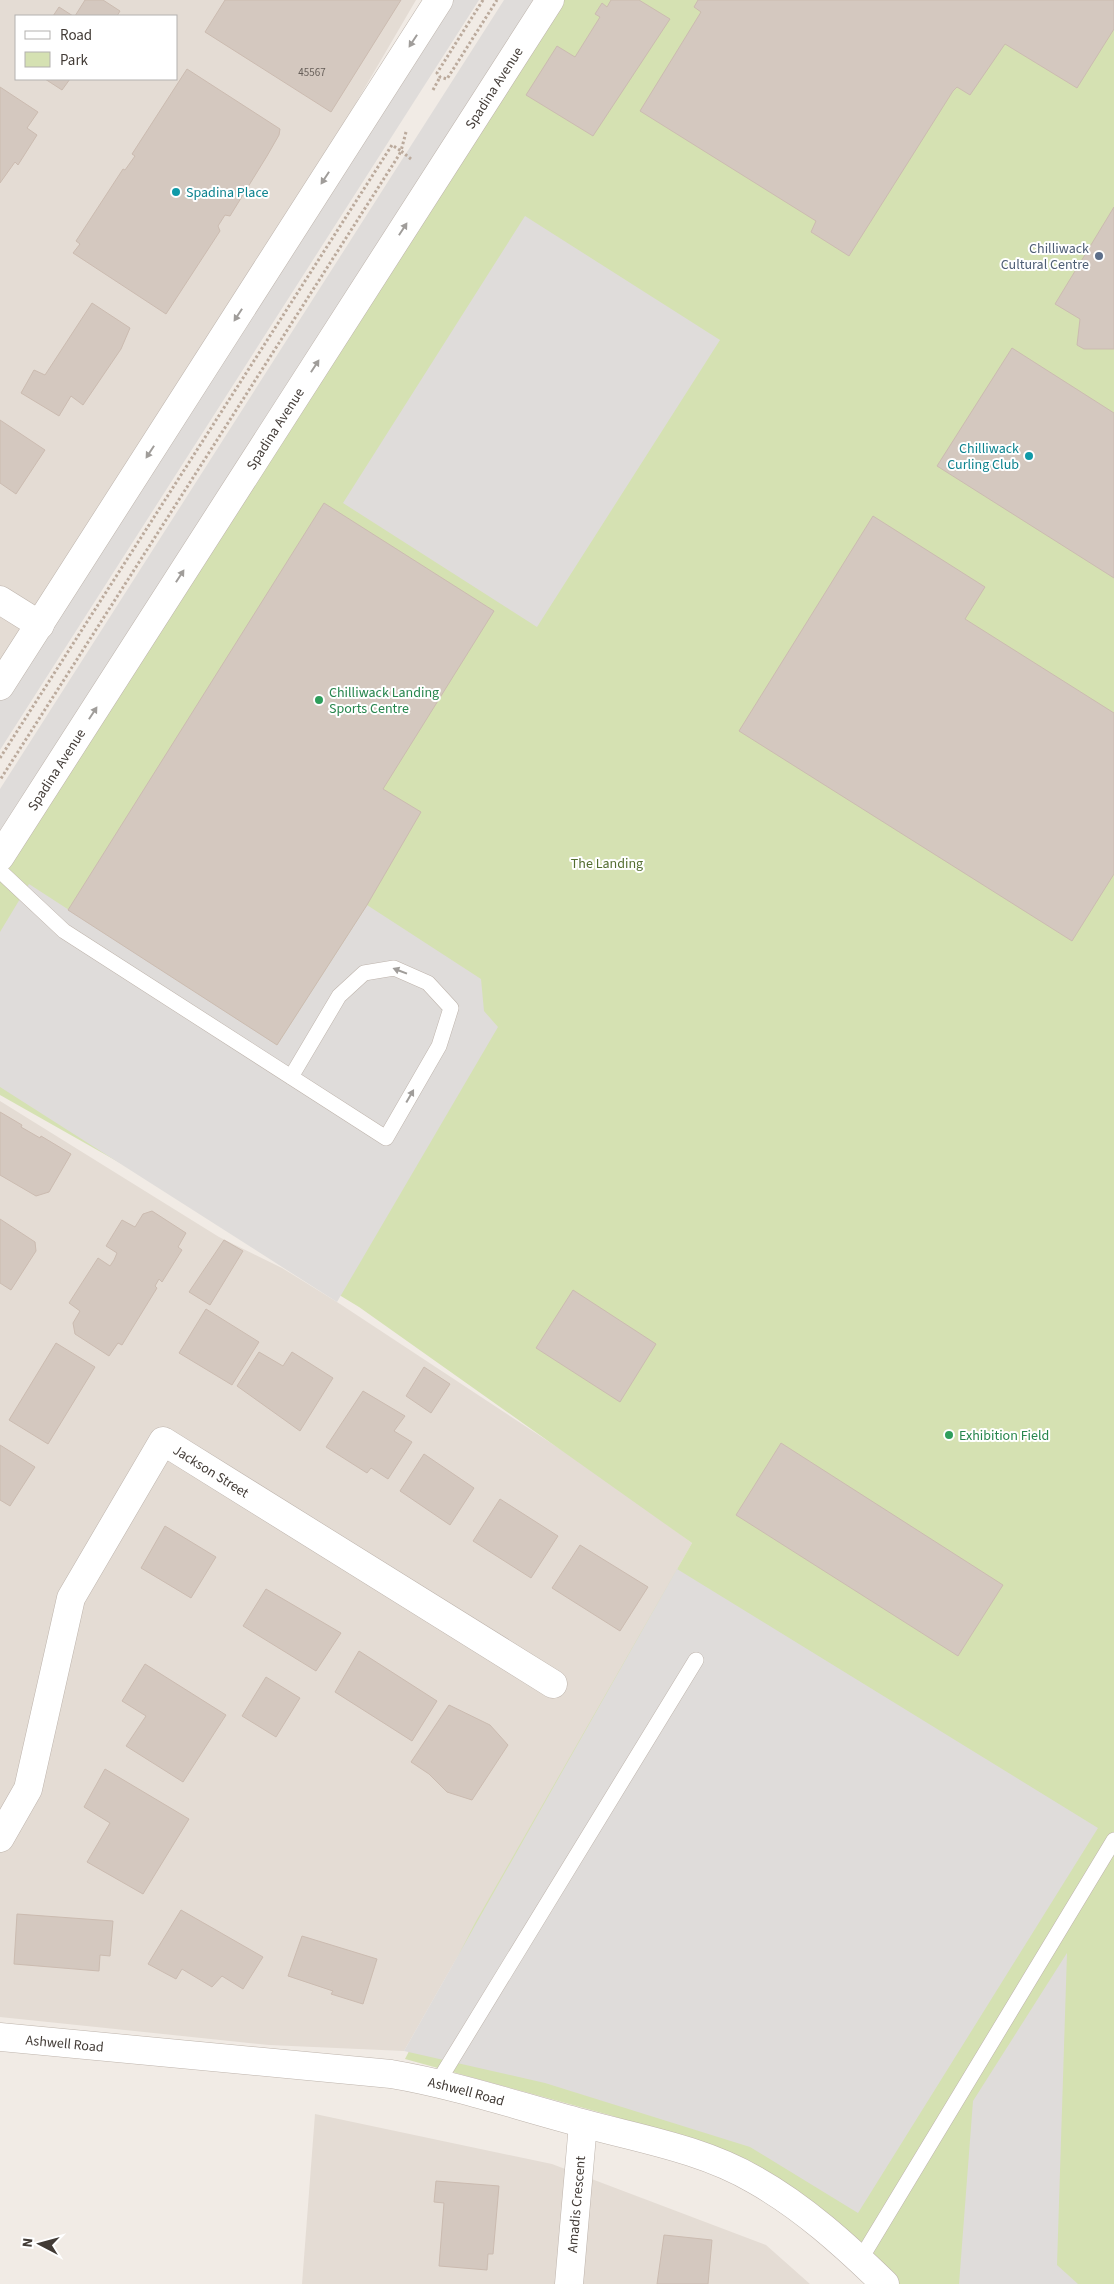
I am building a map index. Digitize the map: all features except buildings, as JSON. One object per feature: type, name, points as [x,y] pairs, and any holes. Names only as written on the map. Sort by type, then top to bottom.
[{"type":"street","points":[[0,686],[439,0]]},
{"type":"street","name":"Spadina Avenue","points":[[0,857],[550,0]]},
{"type":"street","points":[[0,600],[40,625]]},
{"type":"street","name":"Jackson Street","points":[[0,1838],[28,1789],[71,1598],[162,1441],[553,1684]]},
{"type":"street","name":"Ashwell Road","points":[[0,2037],[391,2074],[438,2082],[583,2124],[663,2144],[714,2160],[754,2179],[794,2204],[860,2260],[885,2284]]},
{"type":"street","name":"Amadis Crescent","points":[[570,2284],[583,2124]]},
{"type":"lane","points":[[0,871],[64,932],[386,1138],[440,1046],[451,1008],[428,983],[394,968],[364,972],[339,996],[291,1077]]},
{"type":"lane","points":[[438,2082],[696,1660]]},
{"type":"lane","points":[[860,2260],[1114,1840]]},
{"type":"path","points":[[440,77],[437,73],[484,0]]},
{"type":"path","points":[[440,77],[447,78],[497,0]]},
{"type":"path","points":[[433,90],[440,77]]},
{"type":"path","points":[[0,780],[401,151],[406,132]]},
{"type":"path","points":[[0,758],[392,144],[413,160]]},
{"type":"shaded area","points":[[0,0],[416,0],[46,634],[0,703]]},
{"type":"shaded area","points":[[439,0],[479,0],[0,750],[0,686]]},
{"type":"shaded area","points":[[504,0],[550,0],[0,857],[0,789]]},
{"type":"shaded area","points":[[525,216],[720,340],[537,627],[343,503]]},
{"type":"shaded area","points":[[29,884],[277,1045],[367,905],[481,979],[484,1011],[498,1027],[337,1302],[0,1087],[0,932]]},
{"type":"shaded area","points":[[0,1101],[219,1237],[282,1268],[337,1302],[604,1478],[692,1543],[404,2051],[269,2045],[0,2017]]},
{"type":"shaded area","points":[[677,1569],[1098,1828],[858,2213],[750,2147],[545,2083],[404,2051]]},
{"type":"shaded area","points":[[1067,1953],[1057,2265],[1078,2284],[959,2284],[973,2101]]},
{"type":"shaded area","points":[[315,2114],[552,2164],[766,2245],[810,2284],[302,2284]]},
{"type":"green space","name":"The Landing","points":[[564,0],[1114,0],[1114,2284],[899,2284],[852,2238],[741,2160],[613,2116],[405,2059],[475,1923],[692,1543],[359,1307],[152,1181],[0,1095],[0,882]]},
{"type":"place","name":"Spadina Place","points":[[176,192]]},
{"type":"place","name":"Chilliwack Cultural Centre","points":[[1099,256]]},
{"type":"place","name":"Chilliwack Curling Club","points":[[1029,456]]},
{"type":"place","name":"Chilliwack Landing Sports Centre","points":[[319,700]]},
{"type":"place","name":"Exhibition Field","points":[[949,1435]]}]
